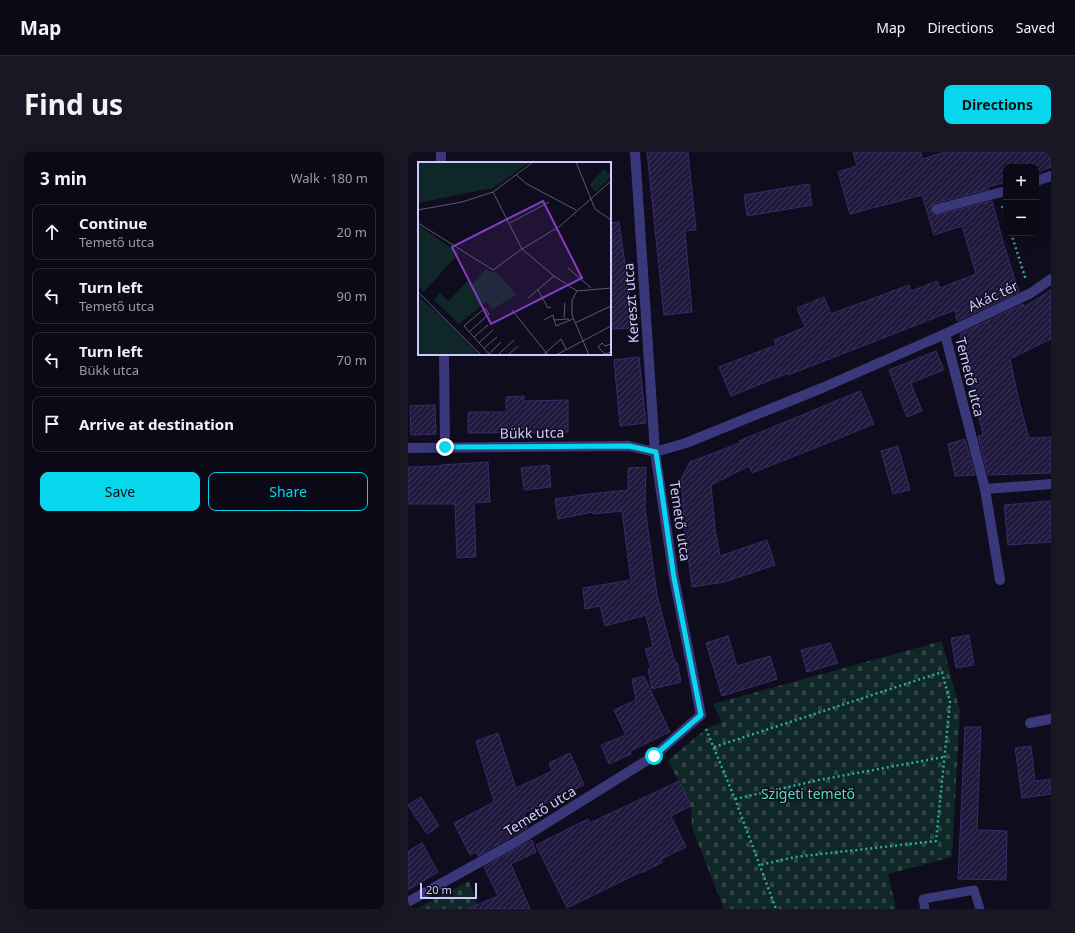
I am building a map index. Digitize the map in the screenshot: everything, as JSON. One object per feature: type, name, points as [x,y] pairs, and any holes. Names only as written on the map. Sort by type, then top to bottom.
[{"type":"street","name":"Kereszt utca","points":[[635,152],[656,452]]},
{"type":"street","points":[[1039,180],[1051,176]]},
{"type":"street","points":[[937,209],[1003,192]]},
{"type":"street","name":"Akác tér","points":[[944,334],[1031,293],[1051,279]]},
{"type":"street","name":"Temető utca","points":[[408,902],[516,842],[654,756],[701,715],[674,578],[656,452],[686,443],[822,388],[944,334],[984,489],[1000,580]]},
{"type":"street","points":[[444,355],[445,447]]},
{"type":"street","name":"Bükk utca","points":[[408,448],[629,446],[656,452]]},
{"type":"street","points":[[984,489],[1051,484]]},
{"type":"street","points":[[1030,723],[1051,719]]},
{"type":"lane","points":[[925,909],[923,899],[974,890],[980,909]]},
{"type":"path","points":[[1012,236],[1031,293]]},
{"type":"path","points":[[714,748],[942,672],[950,702],[936,841],[795,857],[760,865]]},
{"type":"path","points":[[701,715],[735,799],[776,909]]},
{"type":"path","points":[[735,799],[819,780],[944,757]]},
{"type":"green space","name":"Szigeti temető","points":[[942,641],[960,711],[952,857],[888,874],[896,909],[724,909],[692,828],[691,806],[668,760],[706,729],[722,722],[713,704]]},
{"type":"green space","points":[[469,881],[479,909],[416,909]]},
{"type":"building","points":[[647,152],[688,152],[696,230],[685,231],[692,312],[664,315]]},
{"type":"building","points":[[853,152],[921,152],[922,159],[945,152],[1051,152],[1051,167],[1039,172],[1039,164],[1003,164],[1003,183],[988,187],[989,189],[935,203],[931,208],[933,214],[938,215],[992,201],[1019,292],[957,321],[955,310],[731,396],[719,367],[776,345],[774,340],[805,327],[797,308],[824,297],[831,314],[909,285],[911,291],[937,281],[940,288],[976,274],[962,226],[934,235],[922,195],[850,214],[838,172],[857,166]]},
{"type":"building","points":[[809,184],[812,205],[747,216],[744,195]]},
{"type":"building","points":[[619,222],[630,298],[632,298],[634,328],[611,329],[611,223]]},
{"type":"building","points":[[1051,290],[1051,339],[1010,359],[1029,438],[1051,437],[1051,473],[988,475],[978,436],[983,435],[960,334],[1023,304],[1024,307]]},
{"type":"building","points":[[936,351],[944,370],[911,383],[922,411],[907,417],[889,370]]},
{"type":"building","points":[[639,357],[646,423],[620,426],[614,360]]},
{"type":"building","points":[[860,391],[874,424],[752,473],[749,466],[711,485],[715,529],[720,556],[767,540],[775,565],[724,582],[692,587],[685,532],[681,479],[690,462],[740,443],[739,441]]},
{"type":"building","points":[[524,396],[524,401],[568,400],[568,432],[468,433],[468,412],[506,412],[506,397]]},
{"type":"building","points":[[435,405],[436,434],[411,435],[410,406]]},
{"type":"building","points":[[965,439],[975,475],[955,476],[948,444]]},
{"type":"building","points":[[898,446],[910,490],[893,494],[881,451]]},
{"type":"building","points":[[488,462],[490,502],[474,503],[476,557],[457,558],[455,504],[408,504],[408,467]]},
{"type":"building","points":[[549,465],[551,487],[524,490],[521,468]]},
{"type":"building","points":[[646,467],[645,508],[657,595],[675,663],[677,662],[681,682],[652,689],[648,669],[651,668],[645,649],[653,647],[646,615],[605,626],[600,606],[585,609],[583,588],[631,580],[622,511],[593,514],[593,512],[558,519],[555,499],[628,490],[628,468]]},
{"type":"building","points":[[1051,501],[1051,542],[1008,545],[1004,505]]},
{"type":"building","points":[[969,635],[974,665],[956,668],[951,638]]},
{"type":"building","points":[[728,636],[737,666],[770,656],[777,679],[722,696],[706,643]]},
{"type":"building","points":[[830,643],[838,663],[807,672],[801,650]]},
{"type":"building","points":[[644,676],[670,732],[630,751],[631,754],[609,764],[601,745],[626,735],[614,710],[636,700],[632,679]]},
{"type":"building","points":[[965,727],[981,727],[977,830],[1007,831],[1006,880],[958,879]]},
{"type":"building","points":[[498,733],[516,788],[552,771],[549,763],[570,753],[584,785],[524,813],[528,827],[478,856],[477,852],[470,855],[454,823],[494,802],[476,741]]},
{"type":"building","points":[[1031,746],[1035,781],[1051,779],[1051,794],[1022,798],[1015,748]]},
{"type":"building","points":[[679,781],[691,806],[671,816],[686,847],[661,859],[663,862],[567,908],[536,845],[588,819],[590,823]]},
{"type":"building","points":[[421,797],[439,826],[427,834],[408,805]]},
{"type":"building","points":[[532,840],[536,852],[511,864],[530,909],[467,909],[498,896],[484,867]]},
{"type":"building","points":[[422,843],[438,872],[408,890],[408,851]]},
{"type":"route","points":[[445,447],[629,446],[656,452],[674,578],[701,715],[654,756]]}]
